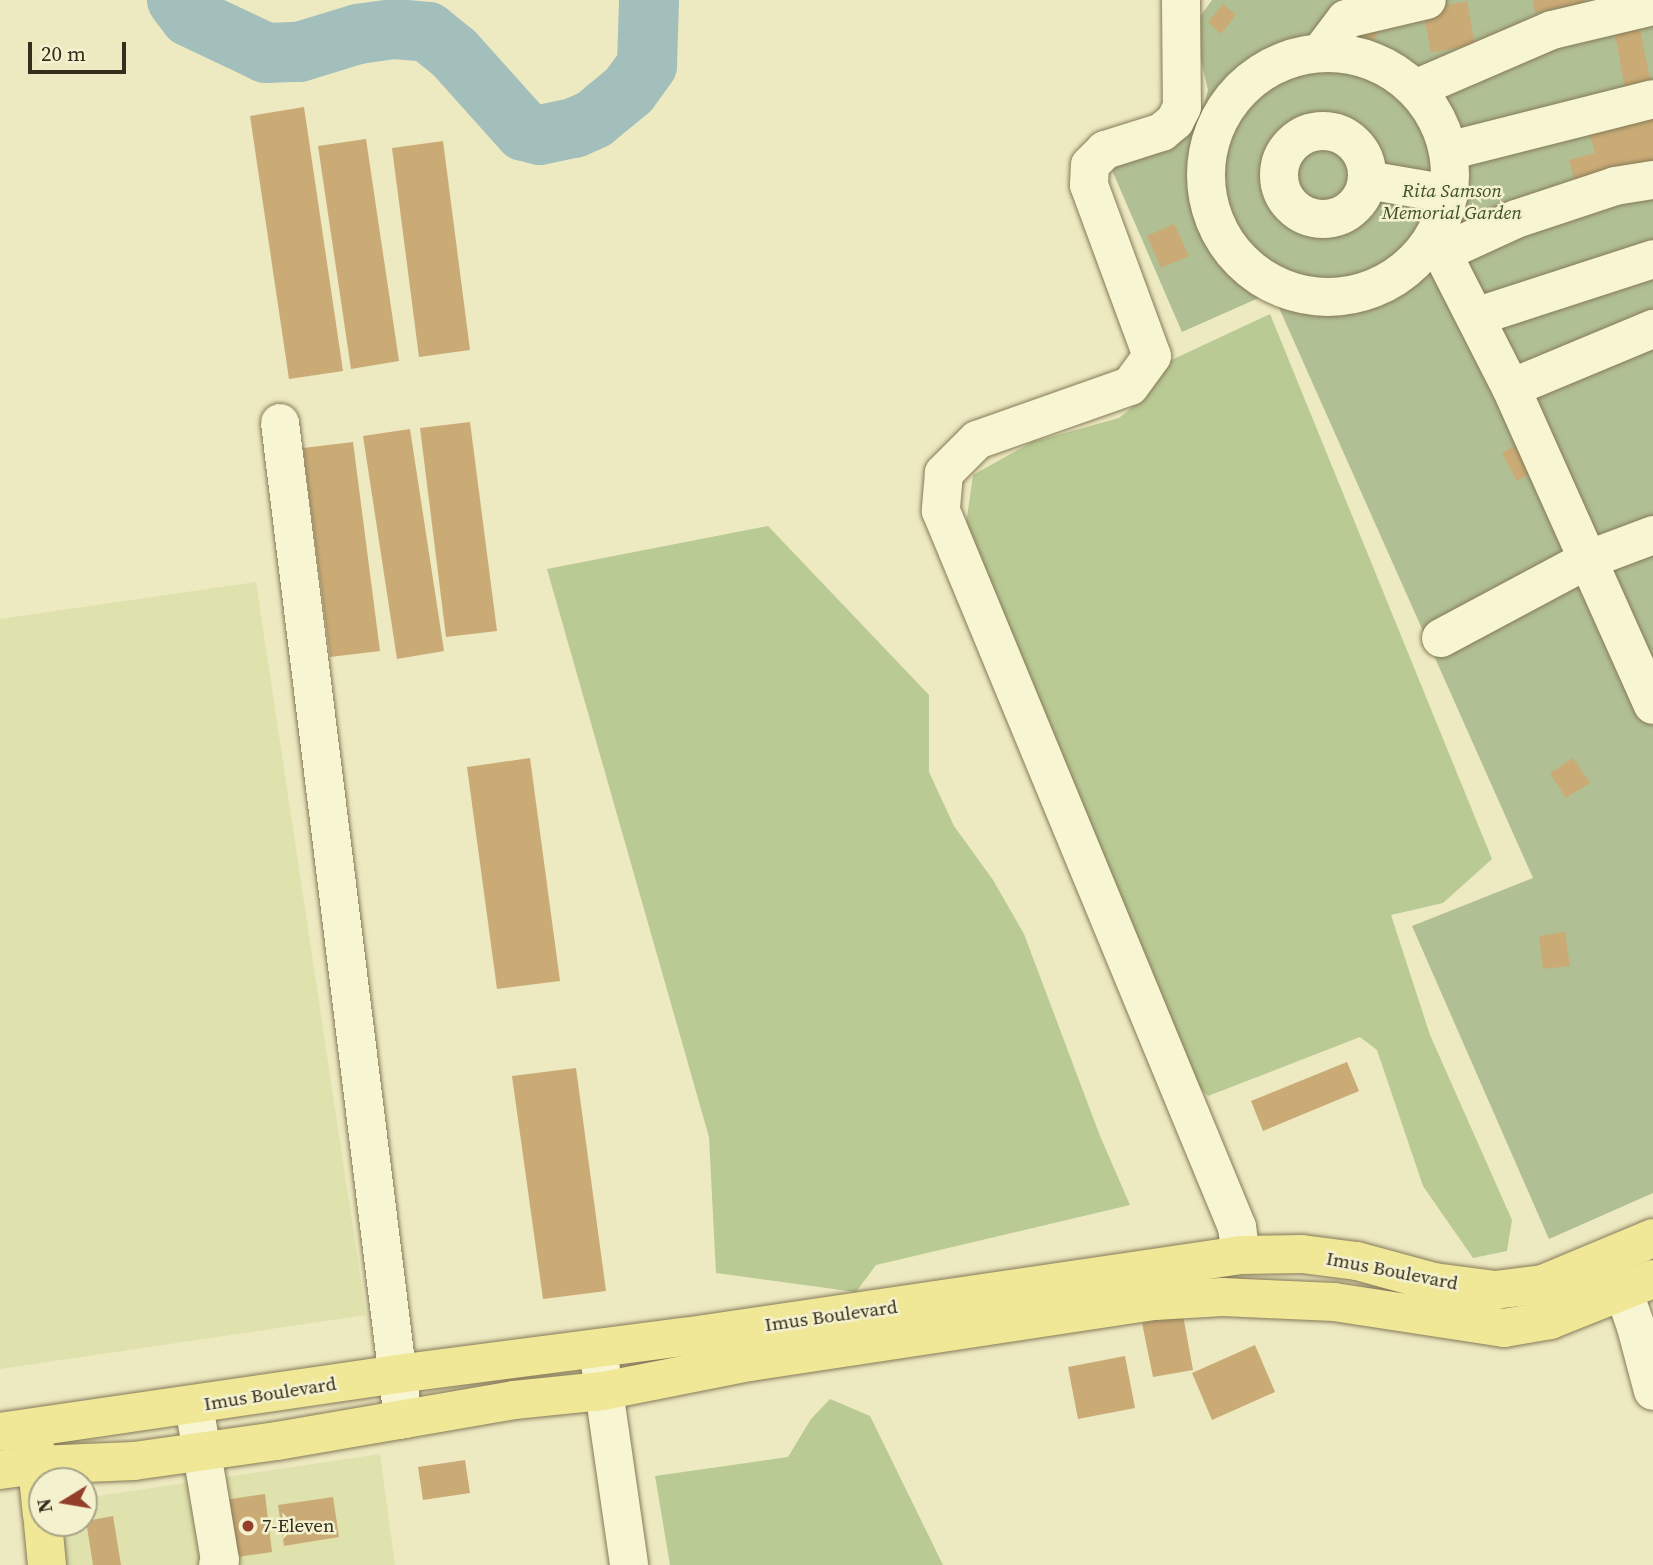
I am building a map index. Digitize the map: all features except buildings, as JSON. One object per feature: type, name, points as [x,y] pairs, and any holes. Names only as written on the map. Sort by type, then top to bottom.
[{"type":"main road","name":"Imus Boulevard","points":[[17,1449],[194,1405],[1241,1255],[1303,1254],[1343,1259],[1434,1282],[1495,1290],[1543,1284],[1653,1238]]},
{"type":"main road","name":"Imus Boulevard","points":[[17,1449],[134,1461],[514,1400],[603,1391],[750,1362],[1155,1301],[1223,1297],[1334,1302],[1504,1328],[1549,1320],[1639,1285]]},
{"type":"main road","points":[[17,1449],[28,1478]]},
{"type":"main road","points":[[44,1537],[47,1565]]},
{"type":"street","points":[[1181,0],[1182,107],[1175,121],[1162,132],[1105,150],[1090,165],[1089,185],[1152,356],[1130,386],[977,440],[944,473],[941,511],[1237,1227],[1241,1255]]},
{"type":"street","points":[[1321,52],[1346,19],[1427,0]]},
{"type":"street","points":[[1415,89],[1552,30],[1653,6]]},
{"type":"street","points":[[1653,180],[1615,186],[1438,245],[1407,270],[1371,291],[1330,299],[1288,292],[1251,272],[1223,240],[1208,200],[1206,158],[1219,117],[1245,84],[1280,62],[1321,52],[1355,55],[1387,68],[1415,89],[1436,118],[1448,152],[1449,194],[1438,245],[1511,388],[1653,705]]},
{"type":"street","points":[[1448,152],[1653,99]]},
{"type":"street","points":[[1367,180],[1449,194]]},
{"type":"street","points":[[1475,317],[1653,259]]},
{"type":"street","points":[[1511,388],[1653,329]]},
{"type":"street","points":[[280,423],[403,1419]]},
{"type":"street","points":[[1441,638],[1587,560],[1653,536]]},
{"type":"street","points":[[1611,1256],[1639,1285],[1653,1391]]},
{"type":"street","points":[[598,1349],[629,1565]]},
{"type":"street","points":[[194,1405],[220,1560],[218,1565]]},
{"type":"green space","name":"Rita Samson Memorial Garden","points":[[1212,0],[1653,0],[1653,1193],[1549,1239],[1412,926],[1533,878],[1272,292],[1182,332],[1108,161],[1163,137],[1203,110],[1208,90],[1193,26]]},
{"type":"green space","points":[[1270,314],[1492,859],[1443,903],[1391,915],[1430,1035],[1512,1220],[1507,1251],[1473,1258],[1423,1186],[1377,1050],[1360,1037],[1208,1096],[1192,1080],[965,532],[973,475],[1032,442],[1119,418],[1142,399],[1165,363]]},
{"type":"green space","points":[[768,526],[929,695],[929,772],[954,826],[993,880],[1024,934],[1100,1136],[1130,1205],[876,1265],[856,1292],[716,1273],[709,1137],[547,569]]},
{"type":"green space","points":[[256,582],[366,1315],[0,1369],[0,619]]},
{"type":"green space","points":[[830,1399],[870,1416],[943,1565],[670,1565],[655,1476],[788,1457],[811,1419]]},
{"type":"green space","points":[[380,1454],[395,1565],[66,1565],[63,1537],[98,1537],[98,1496]]},
{"type":"waterway","points":[[177,0],[190,17],[266,53],[299,52],[358,34],[395,29],[428,32],[454,53],[524,131],[540,135],[574,128],[594,119],[629,90],[647,65],[649,0]]},
{"type":"place","name":"7-Eleven","points":[[248,1526]]}]
